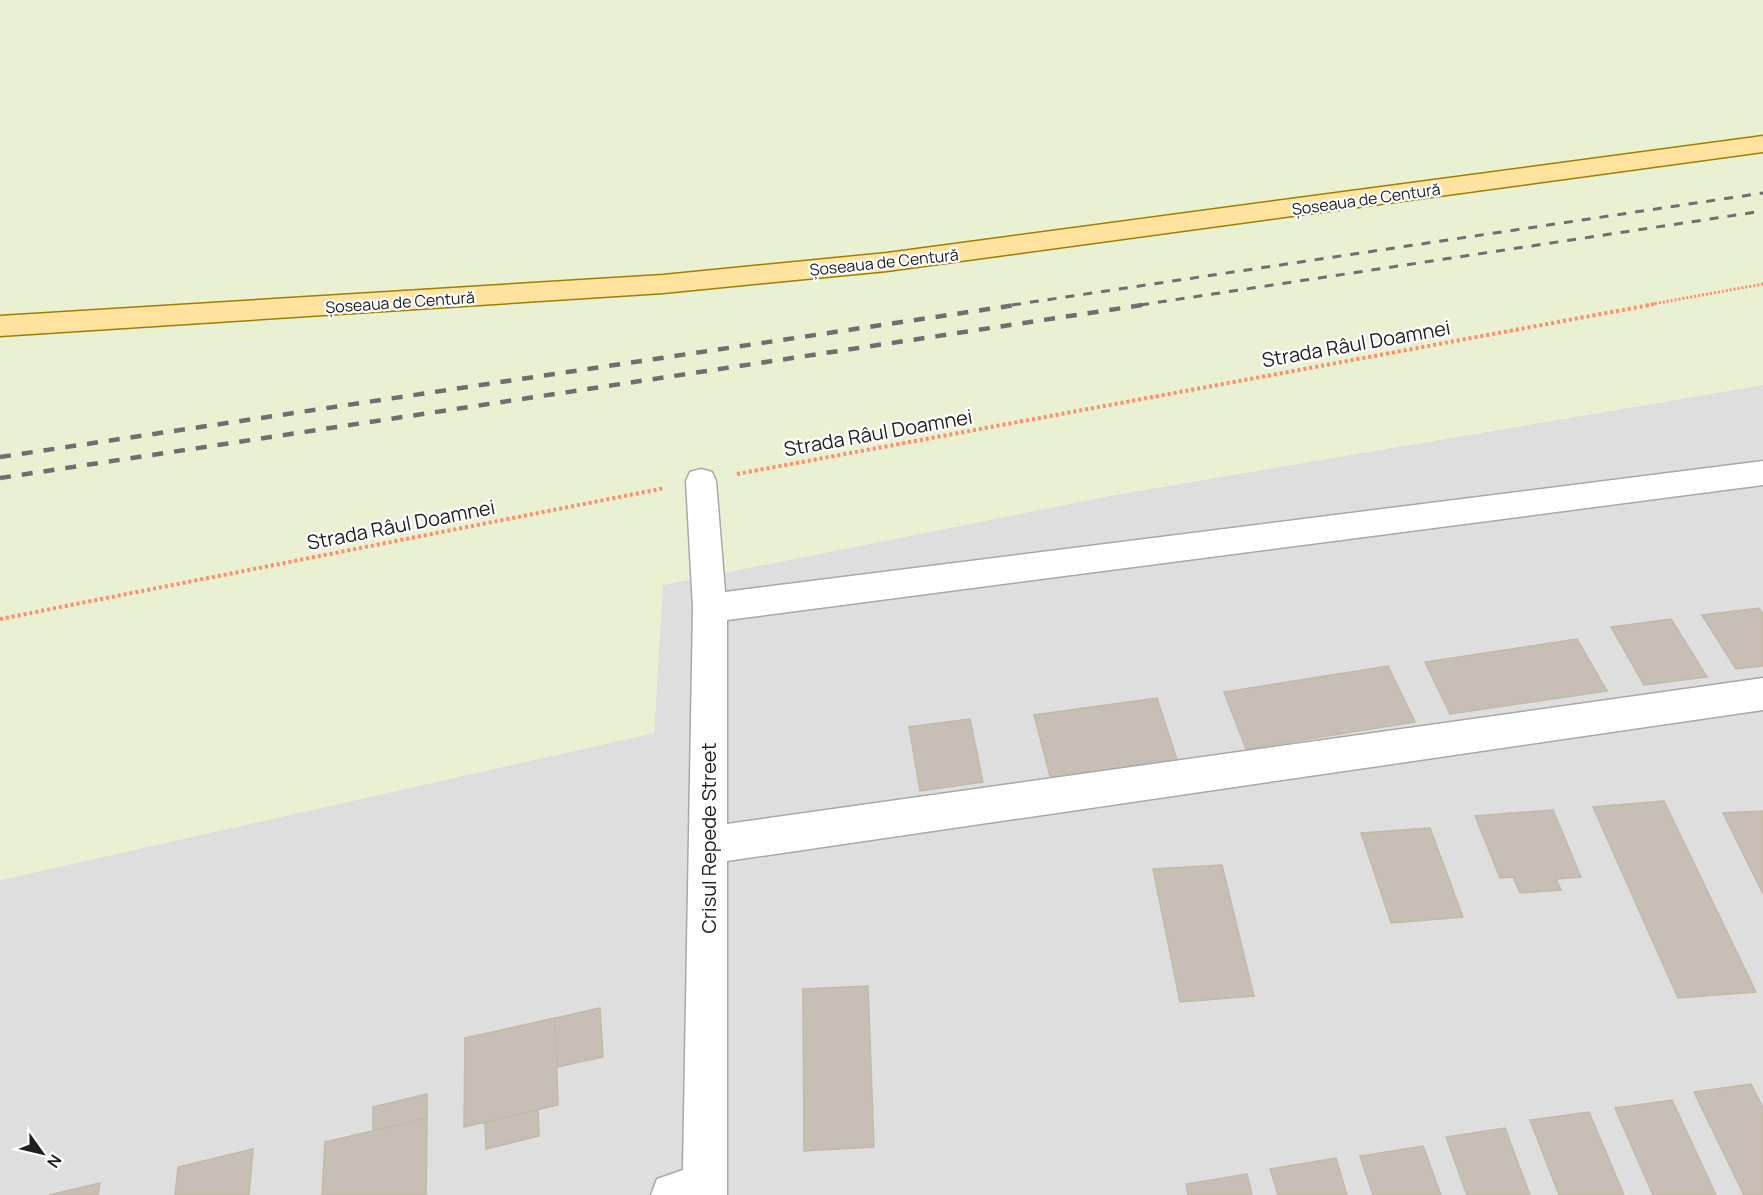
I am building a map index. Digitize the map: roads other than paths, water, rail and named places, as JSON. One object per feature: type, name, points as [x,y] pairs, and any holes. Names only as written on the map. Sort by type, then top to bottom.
[{"type":"main road","name":"Șoseaua de Centură","points":[[0,326],[663,284],[887,262],[1763,144]]},
{"type":"street","points":[[710,608],[1763,473]]},
{"type":"street","name":"Crisul Repede Street","points":[[694,1192],[709,845],[710,608],[701,481]]},
{"type":"street","points":[[709,845],[1763,694]]},
{"type":"railway","points":[[1012,305],[1763,193]]},
{"type":"railway","points":[[1140,305],[1763,211]]},
{"type":"railway","points":[[0,457],[1022,304]]},
{"type":"railway","points":[[0,478],[1149,304]]}]
